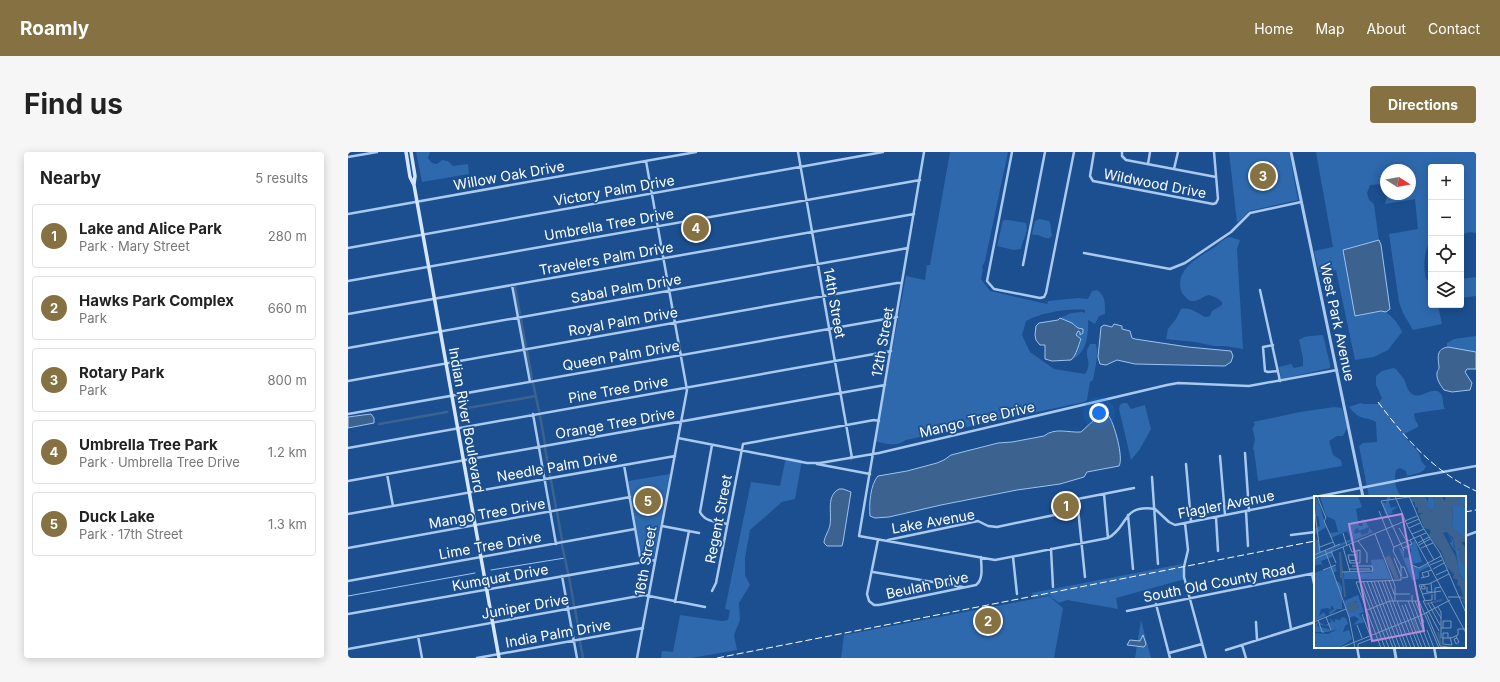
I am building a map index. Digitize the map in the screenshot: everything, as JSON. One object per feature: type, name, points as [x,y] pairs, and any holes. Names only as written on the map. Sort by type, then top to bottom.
[{"type":"main road","name":"Indian River Boulevard","points":[[406,152],[410,177],[414,185]]},
{"type":"main road","name":"Indian River Boulevard","points":[[411,152],[415,176],[414,185],[422,234],[498,656]]},
{"type":"street","points":[[348,157],[377,152]]},
{"type":"street","name":"Willow Oak Drive","points":[[348,214],[696,152]]},
{"type":"street","name":"14th Street","points":[[798,152],[852,458]]},
{"type":"street","name":"Victory Palm Drive","points":[[348,248],[883,152]]},
{"type":"street","name":"12th Street","points":[[878,539],[859,536],[924,152]]},
{"type":"street","points":[[1012,152],[987,282],[994,289],[1040,298],[1044,297],[1046,293],[1074,152]]},
{"type":"street","points":[[1023,265],[1045,152]]},
{"type":"street","name":"Wildwood Drive","points":[[1094,152],[1090,176],[1093,182],[1213,204],[1216,203],[1218,199],[1214,152]]},
{"type":"street","points":[[1122,152],[1122,156],[1126,160],[1216,177]]},
{"type":"street","points":[[1148,164],[1150,152]]},
{"type":"street","name":"Wildwood Drive","points":[[1174,169],[1178,152]]},
{"type":"street","name":"West Park Avenue","points":[[1291,152],[1363,496]]},
{"type":"street","name":"16th Street","points":[[637,658],[675,456],[686,387],[646,161]]},
{"type":"street","name":"Umbrella Tree Drive","points":[[348,281],[920,180]]},
{"type":"street","points":[[1084,253],[1170,269],[1185,263],[1231,232],[1250,213],[1301,202]]},
{"type":"street","name":"Travelers Palm Drive","points":[[348,314],[914,214]]},
{"type":"street","name":"Sabal Palm Drive","points":[[348,348],[908,248]]},
{"type":"street","name":"Royal Palm Drive","points":[[348,381],[902,283]]},
{"type":"street","points":[[512,285],[530,382]]},
{"type":"street","points":[[1260,290],[1280,381]]},
{"type":"street","name":"Queen Palm Drive","points":[[348,414],[897,317]]},
{"type":"street","points":[[1273,345],[1263,347],[1265,371],[1278,371]]},
{"type":"street","name":"Pine Tree Drive","points":[[348,448],[891,351]]},
{"type":"street","name":"Mango Tree Drive","points":[[678,438],[813,463],[873,454],[1178,383],[1249,386],[1337,370]]},
{"type":"street","name":"Orange Tree Drive","points":[[348,481],[885,385]]},
{"type":"street","points":[[533,414],[556,544]]},
{"type":"street","points":[[741,450],[745,443],[847,425],[879,421]]},
{"type":"street","points":[[712,445],[700,512],[707,520],[727,524]]},
{"type":"street","name":"Regent Street","points":[[712,591],[716,583],[741,450]]},
{"type":"street","points":[[1244,453],[1248,546]]},
{"type":"street","name":"Needle Palm Drive","points":[[348,514],[675,456]]},
{"type":"street","points":[[1220,456],[1225,515]]},
{"type":"street","points":[[813,463],[870,474]]},
{"type":"street","points":[[1186,464],[1191,521]]},
{"type":"street","points":[[624,465],[641,562]]},
{"type":"street","name":"Flagler Avenue","points":[[1318,496],[1476,466]]},
{"type":"street","points":[[387,474],[393,506]]},
{"type":"street","points":[[1152,476],[1158,564]]},
{"type":"street","points":[[1055,515],[1055,505],[1077,499],[1134,488]]},
{"type":"street","points":[[1104,494],[1108,538]]},
{"type":"street","name":"Mango Tree Drive","points":[[348,548],[630,497]]},
{"type":"street","name":"Flagler Avenue","points":[[1155,509],[1172,524],[1185,523],[1314,497]]},
{"type":"street","points":[[1077,499],[1085,577]]},
{"type":"street","points":[[878,539],[995,560],[1108,538],[1116,532],[1128,515],[1140,509],[1155,509]]},
{"type":"street","name":"Lake Avenue","points":[[884,541],[978,521],[988,526],[997,527],[1078,510]]},
{"type":"street","points":[[1128,515],[1133,568]]},
{"type":"street","points":[[1216,516],[1218,551]]},
{"type":"street","points":[[1185,523],[1188,550],[1184,572],[1206,658]]},
{"type":"street","points":[[662,526],[699,533]]},
{"type":"street","name":"Lime Tree Drive","points":[[348,581],[635,529]]},
{"type":"street","points":[[675,602],[689,531]]},
{"type":"street","points":[[1291,535],[1314,532]]},
{"type":"street","points":[[1466,536],[1476,532]]},
{"type":"street","name":"Beulah Drive","points":[[878,539],[868,594],[869,601],[879,605],[976,585],[980,581],[981,557]]},
{"type":"street","points":[[1051,549],[1054,587]]},
{"type":"street","points":[[1013,557],[1017,594]]},
{"type":"street","name":"Kumquat Drive","points":[[348,614],[655,560]]},
{"type":"street","points":[[873,572],[965,588]]},
{"type":"street","name":"South Old County Road","points":[[1127,610],[1314,574]]},
{"type":"street","points":[[562,576],[577,658]]},
{"type":"street","points":[[1285,594],[1292,629]]},
{"type":"street","name":"Juniper Drive","points":[[348,648],[644,595],[705,608]]},
{"type":"street","points":[[1156,604],[1170,658]]},
{"type":"street","points":[[1256,622],[1257,640]]},
{"type":"street","points":[[1226,650],[1314,622]]},
{"type":"street","name":"India Palm Drive","points":[[477,658],[498,656],[643,628]]},
{"type":"street","points":[[418,636],[422,658]]},
{"type":"street","points":[[1169,653],[1202,644]]},
{"type":"street","points":[[1242,645],[1246,658]]},
{"type":"street","points":[[1357,648],[1359,658]]},
{"type":"street","points":[[1394,648],[1396,658]]},
{"type":"street","points":[[1434,648],[1436,658]]},
{"type":"shaded area","points":[[416,152],[430,152],[428,158],[432,163],[437,164],[442,160],[448,161],[453,166],[468,164],[469,174],[422,182]]},
{"type":"shaded area","points":[[950,152],[1008,152],[985,261],[982,267],[981,279],[990,291],[1047,304],[1048,301],[1078,298],[1088,299],[1092,291],[1097,290],[1102,295],[1105,314],[1099,316],[1095,324],[1088,320],[1086,343],[1080,353],[1071,360],[1076,353],[1081,339],[1076,335],[1078,331],[1083,333],[1072,323],[1060,318],[1071,313],[1085,313],[1085,310],[1055,312],[1032,318],[1026,321],[1022,335],[1030,352],[1054,369],[1085,374],[1088,367],[1087,350],[1090,344],[1096,344],[1097,358],[1093,380],[1090,382],[1087,400],[1084,402],[906,440],[899,444],[883,443],[875,441],[906,276],[925,280],[927,265],[930,265]]},
{"type":"shaded area","points":[[1229,152],[1289,152],[1298,200],[1249,211],[1237,223]]},
{"type":"shaded area","points":[[1316,152],[1476,152],[1476,233],[1470,232],[1464,234],[1464,164],[1428,164],[1428,247],[1425,258],[1425,269],[1426,279],[1428,280],[1428,308],[1439,308],[1442,324],[1413,330],[1403,313],[1399,302],[1389,234],[1418,229],[1415,200],[1416,164],[1380,164],[1380,184],[1370,185],[1367,193],[1369,200],[1374,204],[1379,241],[1344,250],[1381,311],[1385,312],[1394,319],[1402,332],[1388,350],[1374,357],[1355,360],[1336,270],[1319,272],[1314,251],[1333,247]]},
{"type":"shaded area","points":[[1386,200],[1409,200],[1385,204]]},
{"type":"shaded area","points":[[703,219],[706,234],[688,237],[686,222]]},
{"type":"shaded area","points":[[1039,219],[1049,221],[1052,235],[1050,238],[1032,234],[1035,221]]},
{"type":"shaded area","points":[[1003,220],[1026,223],[1027,230],[1021,249],[1014,250],[997,246]]},
{"type":"shaded area","points":[[1230,237],[1240,240],[1237,249],[1243,349],[1166,339],[1168,329],[1176,319],[1181,309],[1197,312],[1205,317],[1210,316],[1212,311],[1222,305],[1222,302],[1217,298],[1209,295],[1196,301],[1191,301],[1182,293],[1180,285],[1184,271],[1189,265],[1223,240]]},
{"type":"shaded area","points":[[1379,240],[1390,309],[1386,312],[1381,311],[1355,316],[1343,250]]},
{"type":"shaded area","points":[[1476,277],[1476,296],[1464,298],[1464,279]]},
{"type":"shaded area","points":[[1060,318],[1072,323],[1078,328],[1083,329],[1083,333],[1080,335],[1080,332],[1078,331],[1076,335],[1081,339],[1076,353],[1071,360],[1052,361],[1045,359],[1045,345],[1040,345],[1036,340],[1036,326],[1039,323],[1058,320]]},
{"type":"shaded area","points":[[1114,324],[1122,326],[1122,329],[1130,331],[1132,338],[1135,339],[1188,347],[1231,351],[1233,356],[1231,362],[1225,366],[1135,364],[1117,360],[1106,365],[1100,364],[1098,357],[1101,327],[1104,325],[1112,327]]},
{"type":"shaded area","points":[[1323,335],[1330,368],[1281,379],[1279,367],[1291,364],[1294,368],[1303,366],[1303,358],[1299,340],[1307,336]]},
{"type":"shaded area","points":[[1476,336],[1476,352],[1447,347],[1447,343],[1454,339]]},
{"type":"shaded area","points":[[1448,347],[1476,352],[1476,369],[1467,369],[1465,372],[1472,383],[1470,390],[1452,392],[1444,390],[1439,382],[1437,378],[1437,371],[1439,368],[1439,354],[1441,350]]},
{"type":"shaded area","points":[[1393,368],[1396,369],[1404,379],[1408,390],[1415,395],[1418,396],[1438,391],[1442,396],[1445,409],[1414,414],[1418,427],[1404,434],[1418,452],[1421,461],[1426,466],[1424,470],[1419,473],[1407,476],[1406,471],[1400,468],[1396,470],[1396,486],[1400,495],[1404,496],[1369,496],[1359,446],[1363,443],[1377,442],[1376,422],[1356,415],[1349,407],[1360,403],[1378,404],[1382,398],[1376,385],[1376,376],[1382,371]]},
{"type":"shaded area","points":[[1127,403],[1131,409],[1145,405],[1151,429],[1140,449],[1131,460],[1119,409],[1120,405]]},
{"type":"shaded area","points":[[1334,407],[1342,408],[1347,428],[1343,436],[1337,436],[1329,441],[1333,455],[1341,460],[1342,466],[1258,481],[1253,449],[1255,439],[1252,427],[1253,428],[1255,424],[1253,422],[1300,412]]},
{"type":"shaded area","points":[[371,414],[374,418],[374,423],[348,428],[348,417]]},
{"type":"shaded area","points":[[1108,415],[1118,440],[1120,456],[1119,466],[1087,472],[1084,477],[1060,484],[1017,490],[889,517],[875,518],[870,516],[870,501],[873,484],[878,476],[907,471],[937,463],[951,455],[998,443],[1044,436],[1048,433],[1057,431],[1081,432],[1094,420]]},
{"type":"shaded area","points":[[786,457],[802,460],[795,499],[782,502],[750,530],[745,558],[745,575],[750,585],[739,603],[740,620],[734,635],[737,650],[691,658],[661,658],[662,651],[673,652],[680,615],[722,621],[728,620],[730,610],[725,609],[751,482],[780,486]]},
{"type":"shaded area","points":[[670,474],[654,557],[642,560],[628,481]]},
{"type":"shaded area","points":[[839,489],[851,492],[843,542],[842,546],[827,546],[824,543],[830,525],[831,500],[832,496]]},
{"type":"shaded area","points":[[1072,501],[1076,502],[1076,510],[1057,512],[1055,510],[1056,505]]},
{"type":"shaded area","points":[[1182,564],[1185,579],[1116,598],[1118,609],[1067,600],[1059,603],[1049,595],[1034,598],[1032,593]]},
{"type":"shaded area","points":[[1049,596],[1063,608],[1054,658],[841,658],[844,635]]},
{"type":"shaded area","points":[[1141,620],[1151,658],[1135,658]]},
{"type":"shaded area","points":[[1143,635],[1146,644],[1144,647],[1127,645],[1130,640],[1140,641]]},
{"type":"waterway","points":[[515,287],[520,314]]},
{"type":"waterway","points":[[521,319],[526,347]]},
{"type":"waterway","points":[[527,351],[532,379]]},
{"type":"waterway","points":[[533,383],[539,411]]},
{"type":"waterway","points":[[462,409],[536,396]]},
{"type":"waterway","points":[[379,424],[447,412]]},
{"type":"waterway","points":[[540,416],[545,444]]},
{"type":"waterway","points":[[545,448],[550,476]]},
{"type":"waterway","points":[[551,480],[556,508]]},
{"type":"waterway","points":[[557,512],[562,540]]},
{"type":"waterway","points":[[562,545],[568,573]]},
{"type":"waterway","points":[[491,570],[565,558]]},
{"type":"waterway","points":[[348,596],[475,573]]},
{"type":"waterway","points":[[569,577],[574,605]]},
{"type":"waterway","points":[[575,609],[580,638]]},
{"type":"waterway","points":[[580,642],[583,658]]},
{"type":"railway","points":[[1378,402],[1421,453],[1447,474],[1476,491]]},
{"type":"railway","points":[[1466,512],[1476,510]]},
{"type":"railway","points":[[717,658],[1314,541]]},
{"type":"place","name":"Rotary Park","points":[[1263,176]]},
{"type":"place","name":"Umbrella Tree Park","points":[[696,228]]},
{"type":"place","name":"Duck Lake","points":[[648,501]]},
{"type":"place","name":"Lake and Alice Park","points":[[1066,506]]},
{"type":"place","name":"Hawks Park Complex","points":[[988,621]]}]
